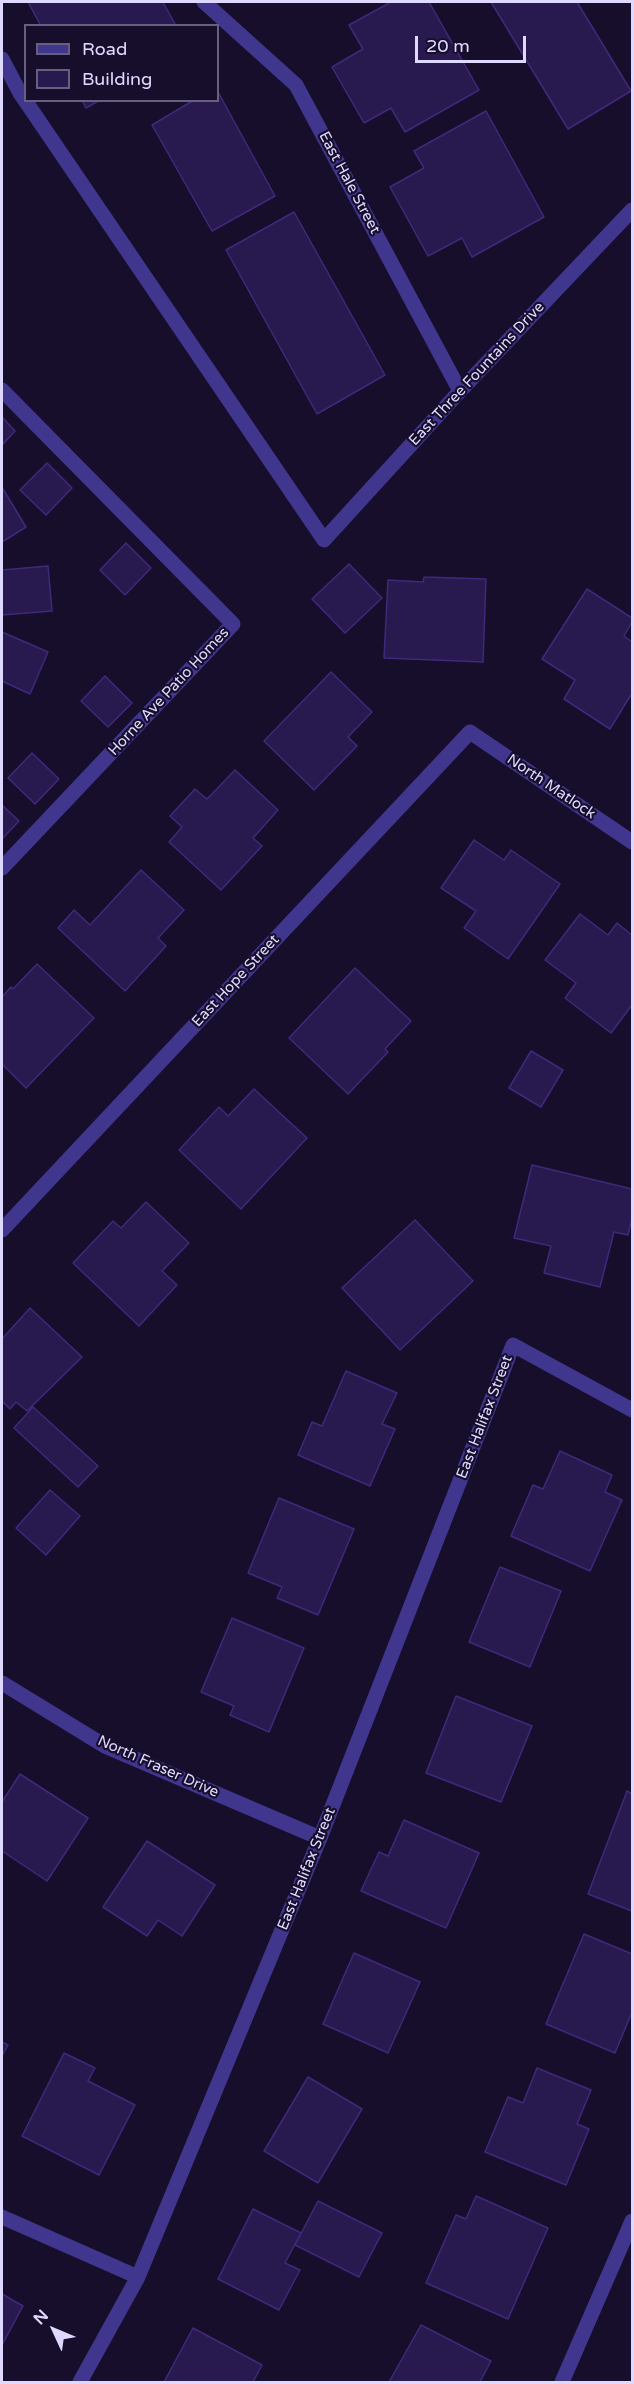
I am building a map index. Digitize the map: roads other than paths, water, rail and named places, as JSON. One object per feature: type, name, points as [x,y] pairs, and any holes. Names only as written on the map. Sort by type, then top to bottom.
[{"type":"street","name":"East Hale Street","points":[[204,2],[296,85],[460,391]]},
{"type":"street","name":"East Three Fountains Drive","points":[[2,59],[24,99]]},
{"type":"street","name":"East Three Fountains Drive","points":[[26,102],[324,540],[460,391],[633,210]]},
{"type":"street","name":"Horne Ave Patio Homes","points":[[2,390],[233,624],[2,868]]},
{"type":"street","name":"North Matlock","points":[[470,732],[633,842]]},
{"type":"street","name":"East Hope Street","points":[[2,1230],[470,732]]},
{"type":"street","name":"East Halifax Street","points":[[80,2382],[138,2277],[320,1838],[513,1345],[633,1410]]},
{"type":"street","name":"North Fraser Drive","points":[[2,1683],[105,1746],[320,1838]]},
{"type":"street","points":[[2,2217],[138,2277]]},
{"type":"street","points":[[562,2382],[633,2222]]}]
